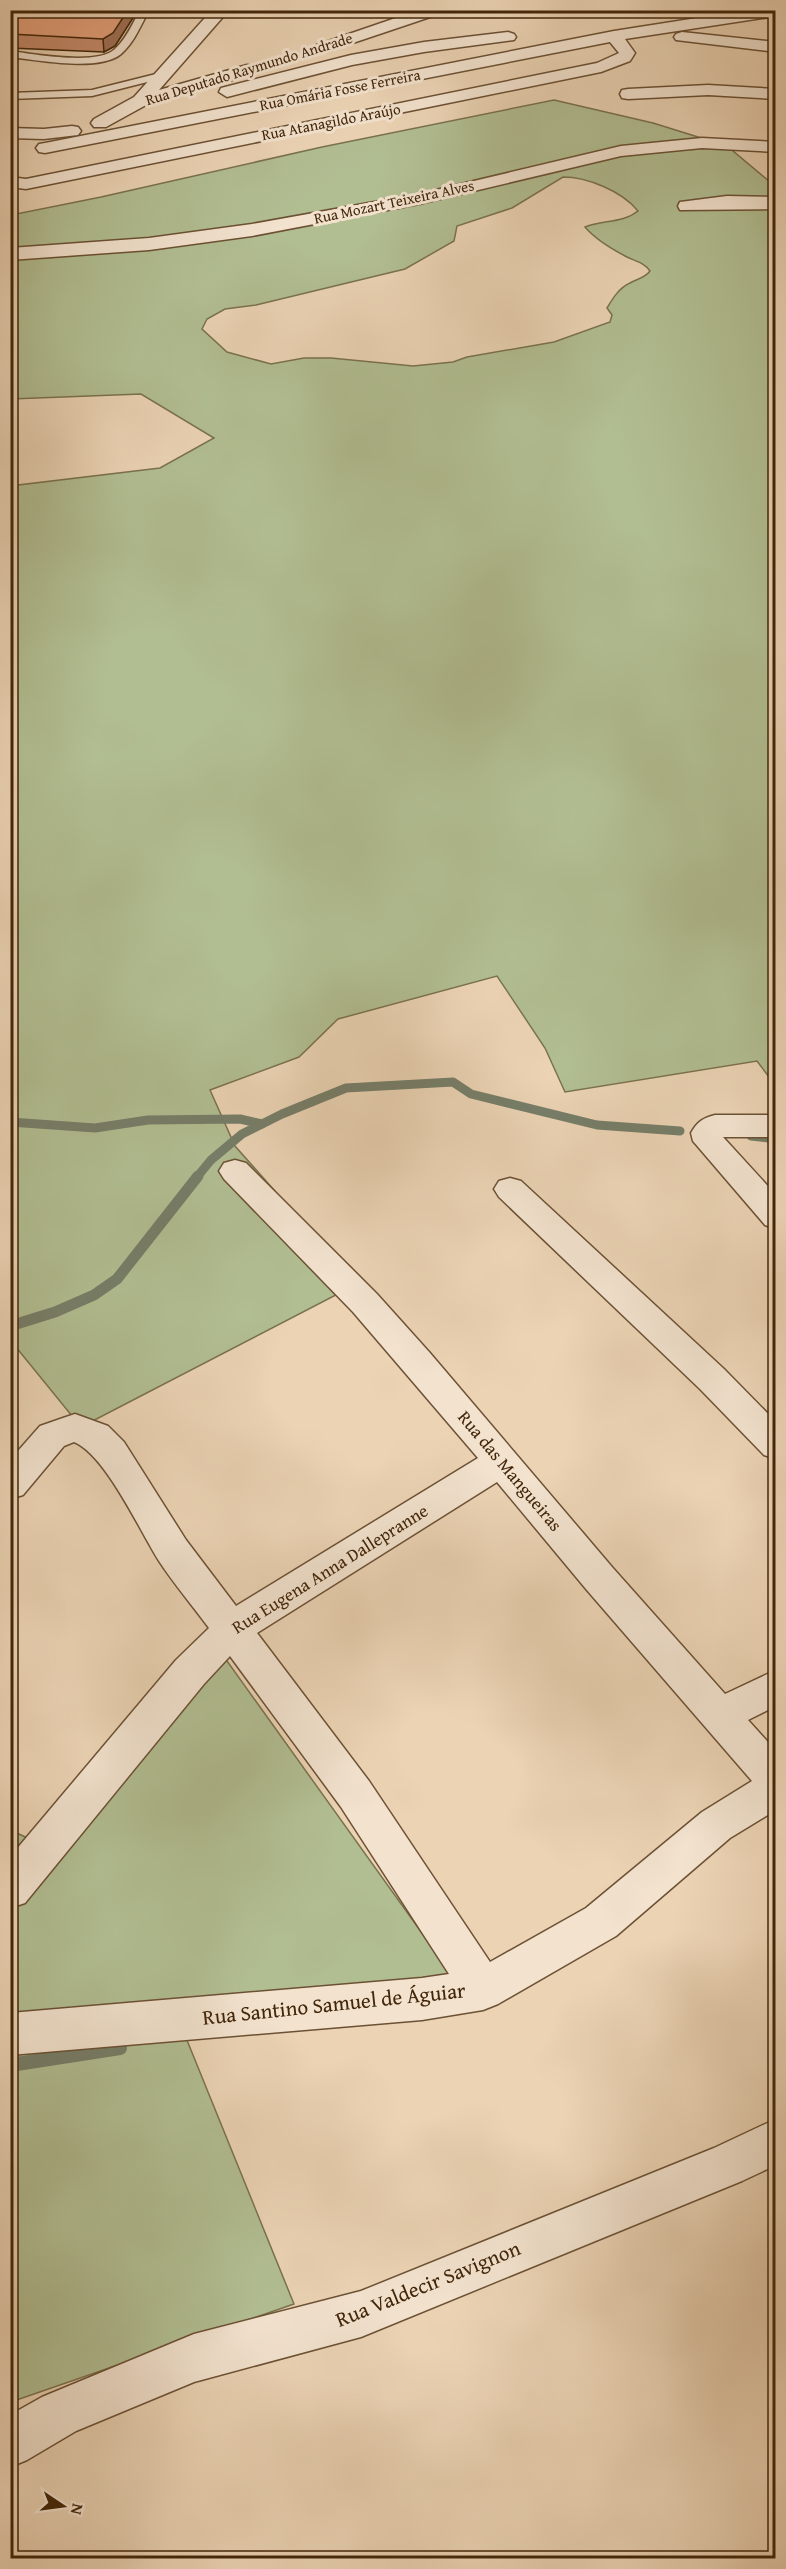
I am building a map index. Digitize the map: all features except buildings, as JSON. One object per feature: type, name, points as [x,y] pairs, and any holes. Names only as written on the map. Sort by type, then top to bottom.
[{"type":"street","name":"Rua Deputado Raymundo Andrade","points":[[302,55],[436,10]]},
{"type":"street","points":[[552,31],[716,10]]},
{"type":"street","points":[[635,32],[776,11]]},
{"type":"street","points":[[140,102],[217,16],[239,13]]},
{"type":"street","points":[[635,32],[776,47]]},
{"type":"street","name":"Rua Omária Fosse Ferreira","points":[[24,152],[635,32]]},
{"type":"street","points":[[10,133],[44,134],[71,131],[351,60],[424,47],[529,34]]},
{"type":"street","name":"Rua Atanagildo Araújo","points":[[16,184],[601,67],[624,58],[627,52],[615,36]]},
{"type":"street","name":"Rua Deputado Raymundo Andrade","points":[[100,123],[140,102],[268,64]]},
{"type":"street","points":[[170,70],[211,81]]},
{"type":"street","points":[[628,94],[708,90],[776,94]]},
{"type":"street","points":[[45,148],[71,131]]},
{"type":"street","name":"Rua Mozart Teixeira Alves","points":[[10,254],[149,244],[252,230],[419,199],[621,152],[656,147],[702,143],[776,147]]},
{"type":"street","points":[[687,206],[727,202],[776,203]]},
{"type":"street","points":[[776,1126],[715,1126],[706,1133],[709,1142],[776,1217]]},
{"type":"street","name":"Rua das Mangueiras","points":[[235,1171],[365,1303],[502,1461],[599,1578],[776,1780]]},
{"type":"street","points":[[510,1189],[712,1379],[776,1445]]},
{"type":"street","points":[[10,1485],[52,1437],[75,1428],[96,1436],[112,1452],[173,1551],[356,1794],[483,1989]]},
{"type":"street","name":"Rua Eugena Anna Dallepranne","points":[[10,1889],[190,1672],[233,1628],[502,1461]]},
{"type":"street","points":[[721,1715],[776,1687]]},
{"type":"street","name":"Rua Santino Samuel de Águiar","points":[[10,2034],[422,1999],[483,1989],[601,1922],[716,1825],[776,1788]]},
{"type":"street","name":"Rua Valdecir Savignon","points":[[10,2442],[58,2414],[194,2358],[361,2314],[726,2165],[776,2141]]},
{"type":"lane","points":[[10,54],[89,59],[109,57],[119,50],[145,10]]},
{"type":"lane","points":[[10,96],[92,93],[170,70]]},
{"type":"green space","points":[[554,100],[653,123],[727,146],[776,187],[775,1085],[757,1061],[565,1092],[545,1048],[497,976],[338,1019],[299,1057],[210,1090],[235,1146],[357,1284],[81,1427],[11,1341],[10,486],[160,468],[214,438],[141,394],[11,399],[11,215],[322,147]],"holes":[[[563,177],[604,186],[623,197],[638,211],[626,218],[585,227],[603,243],[642,264],[650,271],[626,285],[617,294],[607,308],[612,315],[610,322],[554,342],[467,357],[453,362],[413,366],[331,358],[304,358],[271,364],[227,352],[202,329],[207,319],[225,309],[256,305],[405,269],[454,241],[457,226],[512,208]]]},
{"type":"green space","points":[[217,1647],[452,1975],[180,2023],[294,2304],[11,2402],[10,1830],[52,1849]]},
{"type":"waterway","points":[[262,1124],[346,1088],[453,1082],[471,1094],[597,1125],[680,1131]]},
{"type":"waterway","points":[[10,1122],[95,1128],[148,1120],[240,1119],[262,1124]]},
{"type":"waterway","points":[[197,1177],[211,1160],[242,1134],[262,1124]]},
{"type":"waterway","points":[[751,1136],[776,1139]]},
{"type":"waterway","points":[[10,1326],[55,1312],[94,1295],[117,1279],[198,1176]]},
{"type":"waterway","points":[[10,2065],[120,2048]]}]
